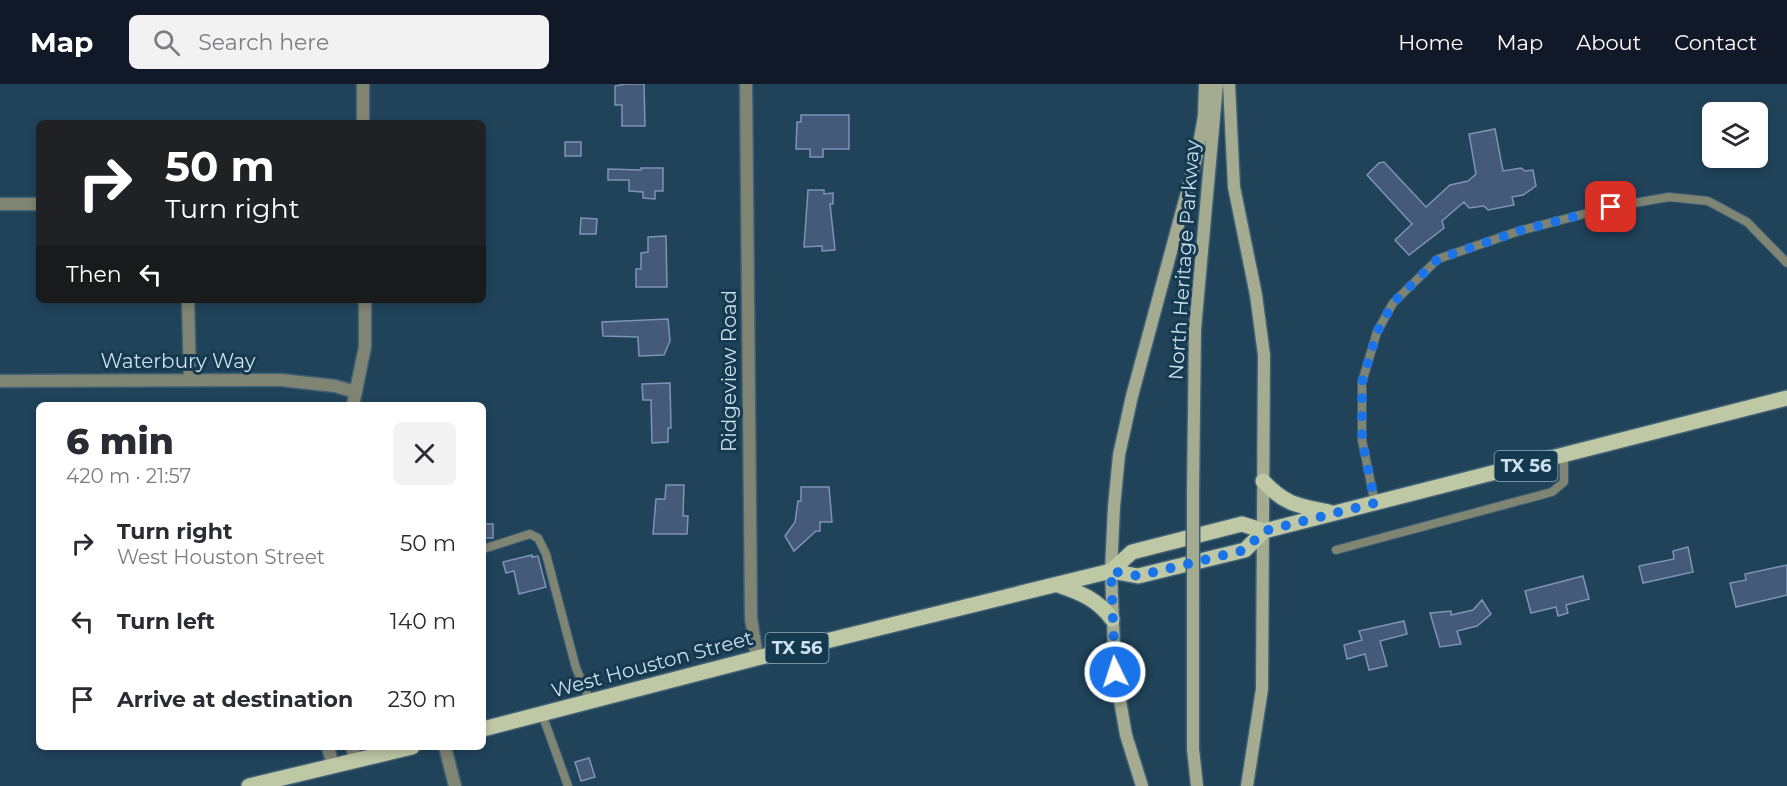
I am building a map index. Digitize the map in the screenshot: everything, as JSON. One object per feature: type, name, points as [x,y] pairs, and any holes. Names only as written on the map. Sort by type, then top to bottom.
[{"type":"main road","points":[[1142,786],[1126,735],[1115,672],[1111,571],[1119,454],[1132,396],[1197,155],[1204,116],[1205,84]]},
{"type":"main road","name":"North Heritage Parkway","points":[[1197,786],[1193,749],[1195,329],[1217,84]]},
{"type":"main road","points":[[1229,84],[1234,187],[1256,296],[1264,355],[1262,689],[1256,742],[1247,786]]},
{"type":"main road","name":"West Houston Street","points":[[486,727],[1111,571],[1138,576],[1245,550],[1264,531],[1787,398]]},
{"type":"main road","points":[[1263,481],[1278,497],[1290,504],[1335,513]]},
{"type":"main road","name":"West Houston Street","points":[[1111,571],[1132,552],[1242,524],[1264,531]]},
{"type":"main road","points":[[1058,585],[1090,597],[1112,619]]},
{"type":"main road","points":[[249,786],[333,766],[354,754],[387,750]]},
{"type":"street","points":[[363,84],[363,120]]},
{"type":"street","name":"Ridgeview Road","points":[[746,84],[751,618],[757,658]]},
{"type":"street","points":[[0,204],[36,204]]},
{"type":"street","points":[[188,303],[190,380]]},
{"type":"street","points":[[354,399],[365,347],[365,303]]},
{"type":"street","name":"Waterbury Way","points":[[0,381],[281,380],[334,386],[354,399]]},
{"type":"street","points":[[329,750],[333,766]]},
{"type":"street","points":[[447,750],[455,786]]},
{"type":"lane","points":[[1375,503],[1362,440],[1362,382],[1377,332],[1393,303],[1438,259],[1519,231],[1611,207],[1669,197],[1708,201],[1748,222],[1787,263]]},
{"type":"lane","points":[[1336,550],[1552,492],[1564,482],[1564,456]]},
{"type":"lane","points":[[486,548],[530,534],[538,538],[546,554],[576,668],[590,701]]},
{"type":"lane","points":[[543,714],[568,786]]},
{"type":"building","points":[[644,84],[645,126],[622,126],[622,105],[615,105],[615,86]]},
{"type":"building","points":[[801,115],[849,115],[849,149],[823,149],[823,157],[810,157],[810,149],[796,149],[797,122],[801,122]]},
{"type":"building","points":[[1495,129],[1503,171],[1521,168],[1525,171],[1533,170],[1536,186],[1523,195],[1512,197],[1514,205],[1488,210],[1484,206],[1469,208],[1464,202],[1442,221],[1444,228],[1409,255],[1395,240],[1412,224],[1367,175],[1379,163],[1384,162],[1426,207],[1450,185],[1468,181],[1476,174],[1469,134]]},
{"type":"building","points":[[565,142],[581,142],[581,156],[565,156]]},
{"type":"building","points":[[641,168],[663,168],[663,191],[655,191],[655,199],[643,198],[643,192],[629,191],[629,180],[608,180],[608,169],[641,170]]},
{"type":"building","points":[[808,190],[824,190],[824,194],[833,193],[833,204],[830,204],[835,250],[822,251],[822,246],[804,247]]},
{"type":"building","points":[[581,218],[597,219],[596,234],[580,234]]},
{"type":"building","points":[[666,236],[667,287],[636,287],[636,269],[641,269],[641,253],[648,252],[648,237]]},
{"type":"building","points":[[668,319],[670,341],[664,355],[639,356],[638,337],[603,336],[602,322]]},
{"type":"building","points":[[670,383],[671,428],[668,428],[668,442],[652,443],[651,400],[643,400],[642,384]]},
{"type":"building","points":[[666,485],[684,485],[683,516],[688,516],[687,534],[653,534],[656,499],[665,499]]},
{"type":"building","points":[[801,487],[829,487],[832,522],[820,522],[820,531],[816,531],[794,551],[785,536],[795,522],[798,501],[801,501]]},
{"type":"building","points":[[486,524],[493,524],[493,538],[486,538]]},
{"type":"building","points":[[1688,547],[1693,572],[1643,583],[1639,566],[1674,559],[1673,551]]},
{"type":"building","points":[[532,555],[532,557],[538,556],[546,587],[519,594],[514,571],[506,573],[503,562]]},
{"type":"building","points":[[1787,565],[1787,595],[1736,607],[1730,583],[1746,580],[1745,574]]},
{"type":"building","points":[[1583,576],[1589,599],[1566,605],[1568,613],[1558,616],[1556,607],[1531,613],[1525,591]]},
{"type":"building","points":[[1482,600],[1491,614],[1477,626],[1457,631],[1461,644],[1440,647],[1430,613],[1451,611],[1451,615],[1473,610]]},
{"type":"building","points":[[1404,621],[1407,634],[1380,641],[1387,666],[1369,670],[1365,654],[1347,659],[1344,645],[1362,640],[1359,631]]},
{"type":"building","points":[[589,758],[595,777],[581,781],[575,762]]},
{"type":"route","points":[[1115,672],[1111,571],[1138,576],[1245,550],[1264,531],[1375,503],[1362,440],[1362,382],[1377,332],[1393,303],[1438,259],[1519,231],[1611,207]]}]
